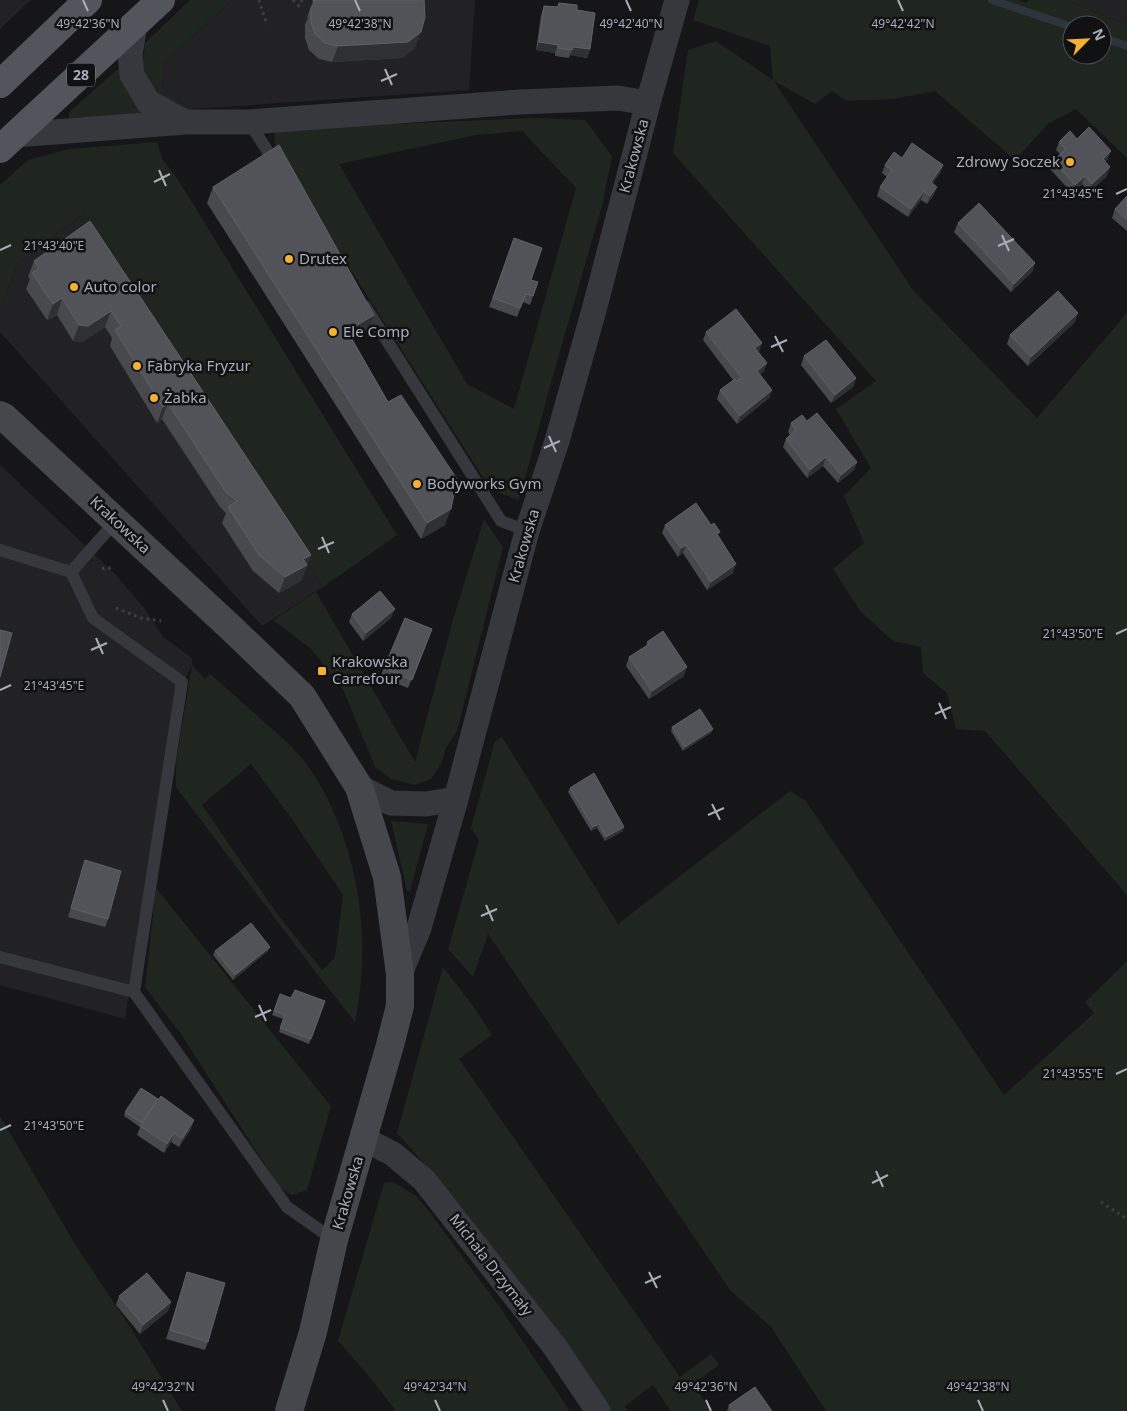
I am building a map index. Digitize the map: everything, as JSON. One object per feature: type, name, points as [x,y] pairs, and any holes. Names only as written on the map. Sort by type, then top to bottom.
[{"type":"main road","name":"28","points":[[8,142],[161,0]]},
{"type":"main road","points":[[0,84],[78,5]]},
{"type":"main road","name":"Krakowska","points":[[1,412],[302,696],[359,787],[387,877],[400,974],[400,1006],[334,1240],[313,1332],[289,1411]]},
{"type":"street","name":"Krakowska","points":[[400,974],[419,928],[456,799],[527,531],[557,441],[589,328],[677,0]]},
{"type":"street","points":[[135,25],[130,55],[132,75],[148,102],[185,122]]},
{"type":"street","points":[[8,142],[185,122],[249,122],[529,102],[618,98],[648,103]]},
{"type":"street","points":[[359,787],[391,804],[426,804],[456,799]]},
{"type":"street","name":"Michała Drzymały","points":[[364,1139],[393,1154],[424,1180],[555,1347],[598,1411]]},
{"type":"lane","points":[[249,122],[286,180]]},
{"type":"lane","points":[[359,296],[501,520],[527,531]]},
{"type":"lane","points":[[71,572],[116,521]]},
{"type":"lane","points":[[0,550],[71,572],[93,618],[182,682],[134,992]]},
{"type":"lane","points":[[0,957],[134,992],[287,1207],[334,1240]]},
{"type":"path","points":[[259,0],[267,25]]},
{"type":"path","points":[[293,0],[299,6],[302,0]]},
{"type":"path","points":[[98,572],[105,568],[115,568]]},
{"type":"path","points":[[108,605],[141,618],[161,621]]},
{"type":"path","points":[[1102,1202],[1127,1219]]},
{"type":"shaded area","points":[[0,0],[31,0],[0,29]]},
{"type":"shaded area","points":[[190,0],[232,0],[164,63],[162,91],[193,109],[179,110],[152,91],[144,73],[143,60],[145,43]]},
{"type":"shaded area","points":[[232,0],[475,0],[469,90],[193,109],[162,91],[164,63]]},
{"type":"shaded area","points":[[699,0],[1017,0],[1026,3],[1028,0],[1066,0],[1103,15],[1062,15],[1062,65],[1112,65],[1112,19],[1127,25],[1127,158],[1076,109],[1048,124],[1015,160],[935,91],[894,99],[847,101],[832,91],[815,104],[774,81],[913,290],[1037,418],[1127,313],[1127,895],[985,731],[956,729],[947,693],[923,673],[921,647],[893,641],[860,611],[833,569],[864,543],[844,496],[871,468],[836,409],[876,381],[673,153],[688,50],[716,41],[773,80],[770,46],[693,20]]},
{"type":"shaded area","points":[[1066,0],[1127,0],[1127,25],[1112,19],[1112,15],[1103,15]]},
{"type":"shaded area","points":[[118,69],[131,99],[144,115],[69,117],[69,112]]},
{"type":"shaded area","points":[[532,118],[585,120],[612,156],[602,206],[519,500],[491,490],[275,151],[274,129]],"holes":[[[522,131],[576,188],[514,409],[467,384],[339,164],[476,135]]]},
{"type":"shaded area","points":[[157,142],[163,160],[177,178],[397,535],[323,587],[85,213],[18,262],[0,310],[0,185],[28,160],[69,149]]},
{"type":"shaded area","points":[[85,213],[323,587],[262,626],[0,332],[0,310],[18,262]]},
{"type":"shaded area","points":[[0,465],[115,574],[145,609],[163,637],[192,658],[192,665],[173,704],[125,1019],[0,985]]},
{"type":"shaded area","points":[[484,519],[503,547],[457,731],[446,748],[441,764],[431,779],[415,785],[391,779],[375,767],[343,689],[311,649],[273,620],[316,592],[415,762],[452,623]]},
{"type":"shaded area","points":[[192,665],[205,679],[210,674],[288,744],[309,767],[324,791],[336,817],[345,842],[358,892],[361,918],[362,970],[355,1022],[176,787],[176,763]],"holes":[[[251,764],[289,815],[343,895],[334,959],[322,970],[278,915],[202,805]]]},
{"type":"shaded area","points":[[502,737],[618,924],[790,791],[806,801],[1004,1095],[1094,1013],[1085,1002],[1127,961],[1127,1411],[826,1411],[771,1327],[730,1290],[488,934],[473,977],[448,949],[479,840],[471,828],[495,741]]},
{"type":"shaded area","points":[[391,821],[428,824],[410,891],[407,891]]},
{"type":"shaded area","points":[[156,888],[331,1106],[307,1190],[292,1195],[280,1188],[181,1034],[145,987]]},
{"type":"shaded area","points":[[443,967],[476,1010],[492,1035],[459,1059],[680,1377],[711,1354],[719,1365],[693,1384],[711,1411],[671,1411],[653,1385],[625,1406],[628,1411],[604,1411],[429,1169],[397,1133]]},
{"type":"shaded area","points":[[0,1116],[75,1244],[132,1330],[182,1411],[0,1411]]},
{"type":"shaded area","points":[[393,1182],[416,1196],[428,1210],[499,1306],[570,1411],[396,1411],[369,1376],[338,1341],[384,1183]]},
{"type":"building","points":[[313,0],[424,0],[425,17],[421,32],[408,42],[338,46],[325,43],[315,34],[311,22],[311,8],[315,3]]},
{"type":"building","points":[[559,3],[577,5],[577,10],[595,13],[590,49],[573,47],[572,50],[558,48],[558,45],[539,42],[544,6],[558,7]]},
{"type":"building","points":[[1089,127],[1111,151],[1103,159],[1110,167],[1092,184],[1085,176],[1075,185],[1053,161],[1066,149],[1059,142],[1070,131],[1077,139]]},
{"type":"building","points":[[912,143],[943,165],[931,182],[937,187],[930,196],[924,191],[911,209],[880,187],[892,170],[885,165],[894,152],[902,158]]},
{"type":"building","points":[[279,145],[374,315],[347,331],[388,402],[401,395],[457,479],[451,509],[427,523],[213,187]]},
{"type":"building","points":[[1127,196],[1127,220],[1115,209]]},
{"type":"building","points":[[979,203],[1035,263],[1014,284],[958,223]]},
{"type":"building","points":[[90,221],[311,555],[303,559],[307,565],[285,577],[259,555],[228,507],[237,501],[225,491],[168,403],[163,407],[115,330],[121,326],[111,311],[88,326],[79,325],[62,298],[53,304],[32,273],[39,268],[34,261]]},
{"type":"building","points":[[514,238],[542,248],[531,280],[538,282],[533,296],[526,294],[520,308],[493,298]]},
{"type":"building","points":[[1058,291],[1078,313],[1031,357],[1010,335]]},
{"type":"building","points":[[736,309],[762,343],[755,348],[767,363],[757,371],[772,390],[740,416],[720,390],[735,379],[737,381],[742,378],[706,332]]},
{"type":"building","points":[[826,340],[856,378],[835,395],[804,356]]},
{"type":"building","points":[[817,413],[857,462],[841,475],[826,457],[810,470],[786,439],[796,430],[791,423],[802,415],[807,421]]},
{"type":"building","points":[[696,503],[711,525],[714,523],[720,532],[717,534],[736,564],[711,582],[686,545],[681,548],[665,525]]},
{"type":"building","points":[[380,591],[395,609],[366,633],[352,614]]},
{"type":"building","points":[[405,618],[432,629],[412,680],[384,668]]},
{"type":"building","points":[[0,630],[12,633],[0,677]]},
{"type":"building","points":[[663,631],[687,667],[652,691],[629,657],[649,644],[647,642]]},
{"type":"building","points":[[700,709],[713,729],[685,747],[672,727]]},
{"type":"building","points":[[594,773],[624,827],[606,837],[599,824],[593,827],[570,788]]},
{"type":"building","points":[[85,860],[121,871],[108,919],[71,908]]},
{"type":"building","points":[[251,923],[270,947],[235,975],[215,951]]},
{"type":"building","points":[[295,990],[325,1001],[311,1039],[280,1028],[285,1015],[274,1011],[280,994],[291,998]]},
{"type":"building","points":[[141,1088],[158,1099],[142,1123],[125,1112]]},
{"type":"building","points":[[161,1096],[194,1120],[182,1139],[174,1133],[167,1144],[140,1126]]},
{"type":"building","points":[[187,1272],[225,1283],[208,1342],[170,1330]]},
{"type":"building","points":[[147,1273],[171,1302],[143,1325],[119,1296]]},
{"type":"building","points":[[755,1387],[772,1411],[733,1411],[729,1405]]},
{"type":"waterway","points":[[992,0],[1062,24]]},
{"type":"waterway","points":[[1112,41],[1127,46]]},
{"type":"place","name":"Zdrowy Soczek","points":[[1070,162]]},
{"type":"place","name":"Drutex","points":[[289,259]]},
{"type":"place","name":"Auto color","points":[[74,287]]},
{"type":"place","name":"Ele Comp","points":[[333,332]]},
{"type":"place","name":"Fabryka Fryzur","points":[[137,366]]},
{"type":"place","name":"Żabka","points":[[154,398]]},
{"type":"place","name":"Bodyworks Gym","points":[[417,484]]},
{"type":"place","name":"Krakowska Carrefour","points":[[322,671]]}]
